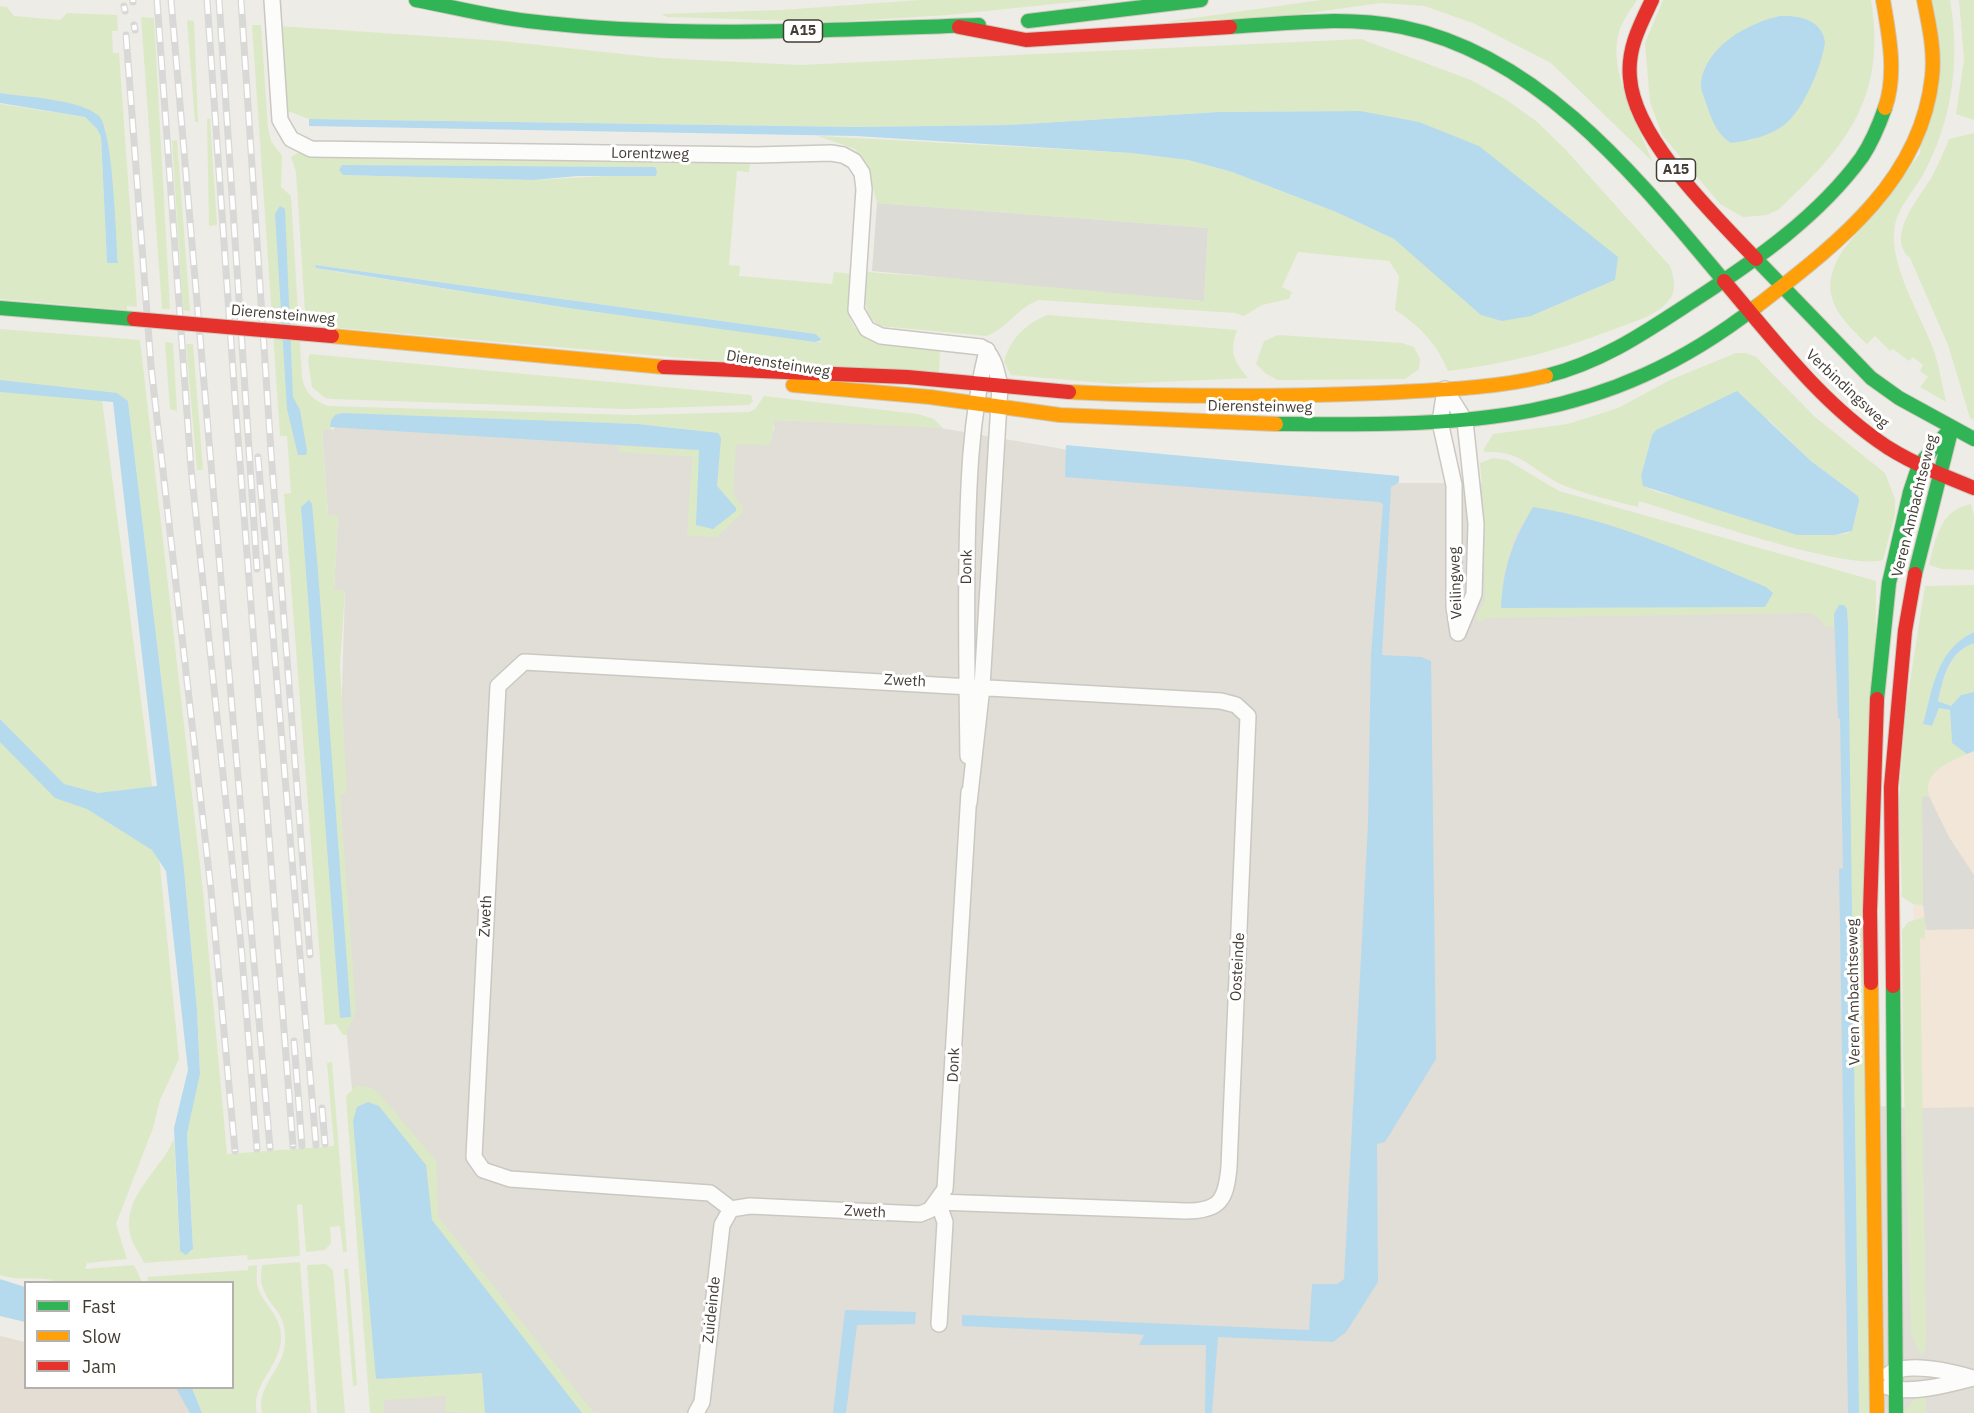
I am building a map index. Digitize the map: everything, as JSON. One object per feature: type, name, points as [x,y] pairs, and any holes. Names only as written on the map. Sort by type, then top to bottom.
[{"type":"main road","name":"A15","points":[[416,0],[526,21],[646,30],[776,32],[959,27],[1040,20],[1201,0]]},
{"type":"main road","name":"A15","points":[[1652,0],[1634,39],[1630,64],[1636,110],[1653,143],[1756,259]]},
{"type":"main road","name":"Dierensteinweg","points":[[0,308],[706,370],[799,371],[941,379],[1000,387],[1202,398],[1445,389],[1541,377],[1570,370],[1609,355],[1642,336],[1724,281],[1756,259],[1835,190],[1860,163],[1879,131],[1889,98],[1892,69],[1890,29],[1883,0]]},
{"type":"main road","name":"Dierensteinweg","points":[[706,370],[781,384],[1167,422],[1271,424],[1440,422],[1531,413],[1622,385],[1662,365],[1750,312],[1839,241],[1874,207],[1900,175],[1912,152],[1928,107],[1933,50],[1924,0]]},
{"type":"main road","name":"A15","points":[[959,27],[1025,40],[1294,23],[1355,22],[1404,27],[1439,36],[1475,51],[1508,70],[1563,111],[1603,147],[1678,227],[1724,281]]},
{"type":"main road","name":"Verbindingsweg","points":[[1756,259],[1871,378],[1899,399],[1974,439]]},
{"type":"main road","name":"Verbindingsweg","points":[[1724,281],[1796,365],[1848,416],[1875,438],[1919,465],[1974,488]]},
{"type":"main road","name":"Veren Ambachtseweg","points":[[1877,1413],[1870,922],[1878,681],[1889,583],[1902,523],[1919,465],[1951,428]]},
{"type":"main road","name":"Veren Ambachtseweg","points":[[1896,1413],[1891,787],[1906,625],[1920,548],[1941,475],[1951,428]]},
{"type":"street","name":"Lorentzweg","points":[[272,0],[280,120],[286,134],[297,144],[320,149],[843,155],[859,166],[864,180],[856,310],[862,324],[880,336],[944,342],[987,350]]},
{"type":"street","points":[[978,384],[987,350]]},
{"type":"street","points":[[987,350],[1000,387]]},
{"type":"street","name":"Donk","points":[[969,803],[965,686],[968,522],[978,384]]},
{"type":"street","name":"Donk","points":[[938,1202],[945,1189],[948,1169],[969,803],[982,687],[1000,387]]},
{"type":"street","name":"Veilingweg","points":[[1445,389],[1464,421],[1476,524],[1474,594],[1458,633],[1454,607],[1454,485],[1440,422],[1445,389]]},
{"type":"street","name":"Zweth","points":[[938,1202],[930,1210],[920,1214],[750,1206],[731,1209],[710,1193],[510,1179],[483,1170],[474,1157],[498,686],[524,662],[982,687]]},
{"type":"street","name":"Oosteinde","points":[[938,1202],[1204,1211],[1216,1206],[1223,1197],[1227,1183],[1248,716],[1236,705],[1221,701],[982,687]]},
{"type":"street","points":[[938,1202],[945,1222],[939,1324]]},
{"type":"street","name":"Zuideinde","points":[[696,1413],[702,1402],[722,1225],[731,1209]]},
{"type":"street","points":[[1877,1382],[1897,1369],[1948,1371],[1973,1378]]},
{"type":"street","points":[[1877,1382],[1897,1390],[1948,1384],[1973,1378]]},
{"type":"shaded area","points":[[877,203],[1208,228],[1204,301],[872,271]]},
{"type":"shaded area","points":[[774,420],[929,426],[1086,453],[1379,483],[1493,483],[1833,597],[1849,625],[1851,840],[1846,1104],[1912,1108],[1974,1107],[1974,1413],[384,1413],[346,1028],[350,1026],[339,794],[345,591],[334,590],[338,517],[328,515],[322,429],[333,430],[336,424],[774,431]]},
{"type":"shaded area","points":[[1974,635],[1974,1107],[1912,1108],[1914,803]]},
{"type":"shaded area","points":[[1929,796],[1949,837],[1974,875],[1974,929],[1926,930],[1923,905],[1922,797]]},
{"type":"shaded area","points":[[0,1336],[24,1342],[24,1389],[187,1389],[195,1413],[0,1413]]},
{"type":"green space","points":[[920,0],[1093,0],[948,15],[833,22],[667,17],[661,14],[781,10]]},
{"type":"green space","points":[[1321,0],[1637,0],[1624,19],[1619,32],[1616,47],[1617,63],[1626,98],[1652,161],[1551,63],[1473,23],[1424,6],[1381,3],[1286,16],[1165,22]]},
{"type":"green space","points":[[1663,0],[1871,0],[1874,35],[1873,66],[1866,94],[1856,119],[1823,165],[1778,210],[1767,215],[1743,217],[1720,204],[1662,135],[1650,102],[1645,43]],"holes":[[[1790,16],[1803,99],[1787,120],[1749,141],[1704,69],[1722,48],[1741,32],[1763,21]]]},
{"type":"green space","points":[[1932,0],[1950,0],[1954,43],[1952,86],[1943,128],[1935,149],[1922,177],[1898,215],[1894,233],[1897,262],[1933,348],[1946,402],[1920,387],[1928,377],[1920,371],[1923,365],[1913,357],[1909,361],[1893,349],[1890,351],[1875,336],[1867,344],[1846,323],[1833,302],[1831,290],[1831,278],[1843,250],[1920,154]]},
{"type":"green space","points":[[1959,0],[1974,0],[1974,120],[1956,114],[1964,60]]},
{"type":"green space","points":[[0,6],[7,7],[14,16],[60,20],[67,13],[117,15],[118,31],[112,31],[113,53],[119,53],[137,307],[127,306],[127,310],[0,299],[0,104],[85,117],[97,129],[101,137],[107,263],[118,262],[105,127],[69,104],[0,93]]},
{"type":"green space","points":[[141,17],[154,18],[170,309],[162,309]]},
{"type":"green space","points":[[187,20],[194,21],[198,122],[195,122]]},
{"type":"green space","points":[[252,25],[261,25],[268,128],[271,141],[282,156],[281,187],[291,196],[303,383],[308,392],[318,401],[328,406],[633,415],[749,412],[755,409],[764,396],[918,414],[934,419],[943,428],[775,420],[770,445],[736,444],[733,494],[743,507],[743,512],[717,537],[687,536],[692,457],[619,452],[619,446],[700,450],[713,529],[736,511],[736,508],[717,486],[721,438],[718,433],[638,424],[335,415],[330,427],[333,430],[322,430],[328,515],[338,516],[334,590],[345,591],[340,665],[347,793],[340,795],[356,1011],[350,1026],[346,1028],[347,1035],[343,1035],[336,1024],[325,1025],[284,494],[291,493],[287,436],[280,436]]},
{"type":"green space","points":[[279,26],[502,41],[660,58],[800,65],[1361,39],[1471,80],[1505,99],[1536,121],[1565,149],[1670,266],[1674,290],[1666,303],[1654,313],[1596,336],[1534,355],[1448,371],[1439,352],[1427,336],[1395,310],[1399,276],[1389,261],[1298,252],[1282,287],[1292,292],[1289,299],[1262,305],[1244,316],[1235,313],[1039,300],[986,336],[880,326],[869,315],[867,309],[865,295],[867,272],[1049,285],[1204,301],[1208,228],[877,203],[867,165],[855,149],[818,136],[1131,153],[1188,160],[1232,172],[1336,212],[1394,239],[1427,266],[1531,316],[1615,280],[1360,111],[1219,112],[1008,125],[855,127],[309,119],[285,110]]},
{"type":"green space","points":[[207,119],[210,119],[217,225],[209,226]]},
{"type":"green space","points":[[1974,133],[1974,420],[1970,418],[1948,345],[1910,258],[1903,249],[1901,239],[1902,229],[1912,207],[1931,178],[1949,139]]},
{"type":"green space","points":[[177,140],[190,311],[183,310],[172,141]]},
{"type":"green space","points":[[299,152],[308,155],[747,161],[750,163],[749,172],[737,171],[729,265],[740,266],[739,276],[832,284],[834,272],[851,274],[849,310],[851,321],[857,331],[867,338],[890,345],[940,349],[939,373],[706,360],[340,328],[332,322],[308,320],[305,312],[296,172],[291,157]],"holes":[[[342,165],[655,167],[607,176],[533,180],[344,175]],[[315,265],[816,334],[822,340],[821,342],[568,308],[338,272],[316,268]]]},
{"type":"green space","points":[[1048,315],[1237,330],[1233,344],[1234,356],[1248,378],[1115,384],[1011,375],[1004,362],[1010,346],[1026,327]]},
{"type":"green space","points":[[0,329],[140,340],[203,891],[227,1154],[334,1146],[327,1063],[332,1062],[347,1252],[343,1252],[340,1226],[330,1227],[331,1243],[325,1250],[306,1252],[302,1204],[297,1205],[300,1256],[248,1260],[247,1255],[144,1263],[131,1238],[129,1220],[137,1195],[174,1139],[180,1251],[191,1252],[193,1249],[187,1134],[200,1074],[197,1010],[184,869],[128,401],[101,392],[152,785],[179,1059],[160,1100],[153,1128],[116,1224],[127,1259],[87,1263],[85,1269],[134,1265],[142,1281],[49,1281],[54,1280],[0,1275]]},
{"type":"green space","points":[[1278,335],[1402,343],[1414,347],[1420,359],[1419,369],[1405,379],[1277,380],[1256,364],[1264,341]]},
{"type":"green space","points":[[165,342],[173,343],[177,411],[170,409]]},
{"type":"green space","points":[[186,344],[193,344],[203,470],[197,470]]},
{"type":"green space","points":[[1736,353],[1746,353],[1756,357],[1815,417],[1885,473],[1895,499],[1895,514],[1883,560],[1864,561],[1801,550],[1639,501],[1638,507],[1601,498],[1565,486],[1509,454],[1484,452],[1493,434],[1568,424],[1618,408],[1670,380]],"holes":[[[1691,414],[1769,420],[1811,461],[1858,496],[1849,533],[1835,535],[1657,492],[1644,486],[1641,476],[1652,435]]]},
{"type":"green space","points":[[310,354],[751,395],[753,401],[749,405],[627,409],[332,399],[325,398],[312,387],[308,360]]},
{"type":"green space","points":[[1493,458],[1507,460],[1559,491],[1876,581],[1871,1413],[1859,1413],[1847,610],[1839,608],[1834,614],[1834,627],[1826,627],[1818,617],[1809,613],[1487,618],[1479,622],[1476,618],[1485,600],[1484,513],[1480,463]],"holes":[[[1534,507],[1594,520],[1652,540],[1766,587],[1503,580],[1515,536]]]},
{"type":"green space","points":[[1971,504],[1974,516],[1974,570],[1942,569],[1929,565],[1937,535],[1946,519],[1952,512]]},
{"type":"green space","points":[[1974,585],[1974,632],[1962,639],[1945,659],[1934,685],[1923,724],[1932,726],[1939,708],[1950,710],[1952,743],[1967,754],[1933,774],[1928,787],[1929,796],[1922,798],[1923,905],[1913,904],[1902,897],[1899,799],[1906,707],[1925,586]]},
{"type":"green space","points":[[1974,643],[1974,692],[1961,695],[1951,706],[1938,701],[1948,667],[1958,653]]},
{"type":"green space","points":[[1925,917],[1925,938],[1920,939],[1926,1337],[1924,1353],[1920,1354],[1911,1334],[1903,1056],[1902,930],[1908,922]]},
{"type":"green space","points":[[356,1086],[370,1087],[379,1093],[436,1161],[438,1216],[594,1413],[582,1413],[431,1219],[426,1165],[376,1379],[482,1373],[485,1413],[445,1412],[446,1396],[384,1400],[384,1413],[370,1413],[346,1096]]},
{"type":"green space","points":[[300,1262],[311,1413],[262,1413],[263,1394],[280,1362],[285,1343],[285,1332],[284,1324],[266,1296],[262,1285],[262,1265]]},
{"type":"green space","points":[[326,1264],[333,1270],[345,1413],[317,1413],[307,1265]]},
{"type":"green space","points":[[257,1265],[258,1288],[281,1331],[279,1349],[261,1385],[256,1403],[257,1413],[202,1413],[192,1389],[234,1389],[234,1281],[149,1281],[147,1277],[248,1270],[248,1266]]},
{"type":"green space","points":[[344,1269],[348,1269],[357,1385],[353,1386]]},
{"type":"green space","points":[[1926,1394],[1926,1413],[1903,1413],[1915,1398]]},
{"type":"water","points":[[1780,16],[1809,20],[1820,29],[1825,42],[1816,75],[1798,110],[1784,125],[1759,137],[1731,143],[1716,128],[1702,92],[1701,82],[1705,69],[1711,57],[1730,38],[1755,24]]},
{"type":"water","points":[[0,93],[66,102],[90,110],[99,116],[104,125],[111,162],[118,263],[107,263],[101,137],[97,129],[85,117],[0,103]]},
{"type":"water","points":[[1360,111],[1419,122],[1479,146],[1618,257],[1615,280],[1531,316],[1502,321],[1481,315],[1394,239],[1336,212],[1232,172],[1188,160],[1131,153],[856,136],[309,126],[309,119],[855,127],[1008,125],[1219,112]]},
{"type":"water","points":[[342,165],[655,167],[657,171],[656,176],[578,176],[533,180],[343,175],[339,170]]},
{"type":"water","points":[[280,206],[285,209],[293,397],[300,410],[306,455],[298,455],[287,409],[275,214]]},
{"type":"water","points":[[315,265],[816,334],[822,340],[815,342],[568,308],[316,268]]},
{"type":"water","points":[[0,380],[117,393],[128,401],[184,869],[197,1010],[200,1074],[187,1134],[193,1249],[186,1255],[180,1251],[174,1128],[188,1070],[166,871],[152,850],[87,809],[55,798],[0,742],[0,719],[64,784],[98,793],[157,786],[113,402],[0,392]]},
{"type":"water","points":[[1737,391],[1811,461],[1858,496],[1859,501],[1852,531],[1835,535],[1797,535],[1643,486],[1641,476],[1652,435],[1656,430]]},
{"type":"water","points":[[343,413],[638,424],[718,433],[721,438],[717,486],[736,508],[736,511],[713,529],[696,525],[699,450],[330,427],[335,415]]},
{"type":"water","points":[[1066,445],[1399,476],[1399,482],[1391,487],[1382,655],[1421,657],[1431,661],[1436,1059],[1385,1142],[1377,1144],[1378,1282],[1346,1332],[1333,1342],[1218,1337],[1212,1413],[1205,1413],[1206,1345],[1139,1345],[1144,1335],[1135,1334],[962,1326],[962,1315],[1309,1330],[1312,1284],[1337,1284],[1344,1279],[1368,824],[1371,654],[1383,504],[1065,477]]},
{"type":"water","points":[[309,500],[312,504],[318,571],[351,1017],[340,1018],[301,507]]},
{"type":"water","points":[[1533,507],[1593,520],[1652,540],[1766,587],[1773,593],[1765,607],[1501,608],[1510,555]]},
{"type":"water","points":[[1839,605],[1844,605],[1847,609],[1848,625],[1859,1413],[1848,1413],[1839,869],[1843,868],[1840,719],[1838,718],[1834,614]]},
{"type":"water","points":[[1974,632],[1974,643],[1958,653],[1948,666],[1938,701],[1951,706],[1961,695],[1974,692],[1974,751],[1967,754],[1952,743],[1950,710],[1939,708],[1932,726],[1923,724],[1938,671],[1944,660],[1951,649]]},
{"type":"water","points":[[368,1102],[379,1106],[426,1165],[432,1220],[582,1413],[485,1413],[482,1373],[376,1379],[353,1121],[357,1107]]},
{"type":"water","points":[[0,1279],[24,1287],[24,1322],[0,1316]]},
{"type":"water","points":[[845,1310],[916,1312],[915,1324],[857,1325],[846,1413],[833,1413]]},
{"type":"water","points":[[177,1389],[192,1389],[202,1413],[190,1413]]},
{"type":"railway","points":[[157,0],[191,468],[242,956],[257,1149]]},
{"type":"railway","points":[[171,0],[270,1148]]},
{"type":"railway","points":[[207,0],[235,399],[293,1146]]},
{"type":"railway","points":[[219,0],[257,569]]},
{"type":"railway","points":[[241,0],[271,452],[310,955]]},
{"type":"railway","points":[[124,6],[125,11]]},
{"type":"railway","points":[[134,25],[135,30]]},
{"type":"railway","points":[[126,35],[151,366],[211,890],[235,1151]]},
{"type":"railway","points":[[258,457],[316,1145]]},
{"type":"railway","points":[[294,1041],[302,1146]]},
{"type":"railway","points":[[322,1108],[325,1144]]},
{"type":"traffic: fast","points":[[416,0],[514,19],[584,27],[641,30],[754,32],[979,25]]},
{"type":"traffic: fast","points":[[1028,21],[1201,0]]},
{"type":"traffic: fast","points":[[1230,27],[1316,21],[1381,24],[1402,27],[1452,42],[1499,64],[1542,93],[1583,126],[1657,202],[1724,281]]},
{"type":"traffic: fast","points":[[1546,376],[1587,363],[1642,334],[1741,269],[1785,236],[1826,199],[1862,157],[1885,108]]},
{"type":"traffic: fast","points":[[1756,259],[1871,378],[1899,398],[1974,439]]},
{"type":"traffic: fast","points":[[1276,424],[1408,423],[1469,419],[1528,411],[1585,397],[1642,376],[1699,346],[1757,306]]},
{"type":"traffic: fast","points":[[0,308],[134,319]]},
{"type":"traffic: fast","points":[[1877,699],[1889,583],[1910,492],[1919,465],[1951,428]]},
{"type":"traffic: fast","points":[[1915,574],[1951,431]]},
{"type":"traffic: fast","points":[[1893,986],[1896,1413]]},
{"type":"traffic: slow","points":[[1883,0],[1891,68],[1891,82],[1885,108]]},
{"type":"traffic: slow","points":[[1757,306],[1843,235],[1892,180],[1911,149],[1924,115],[1933,67],[1930,28],[1924,0]]},
{"type":"traffic: slow","points":[[332,336],[664,367]]},
{"type":"traffic: slow","points":[[1069,392],[1185,396],[1379,393],[1505,384],[1546,376]]},
{"type":"traffic: slow","points":[[793,385],[930,397],[1060,415],[1276,424]]},
{"type":"traffic: slow","points":[[1871,983],[1877,1413]]},
{"type":"traffic: jam","points":[[1652,0],[1635,38],[1630,57],[1630,78],[1635,101],[1646,126],[1679,175],[1756,259]]},
{"type":"traffic: jam","points":[[959,27],[1026,40],[1230,27]]},
{"type":"traffic: jam","points":[[1724,281],[1800,370],[1863,430],[1908,459],[1974,488]]},
{"type":"traffic: jam","points":[[134,319],[332,336]]},
{"type":"traffic: jam","points":[[664,367],[907,377],[1069,392]]},
{"type":"traffic: jam","points":[[1893,986],[1891,787],[1905,631],[1915,574]]},
{"type":"traffic: jam","points":[[1871,983],[1870,911],[1877,699]]}]
